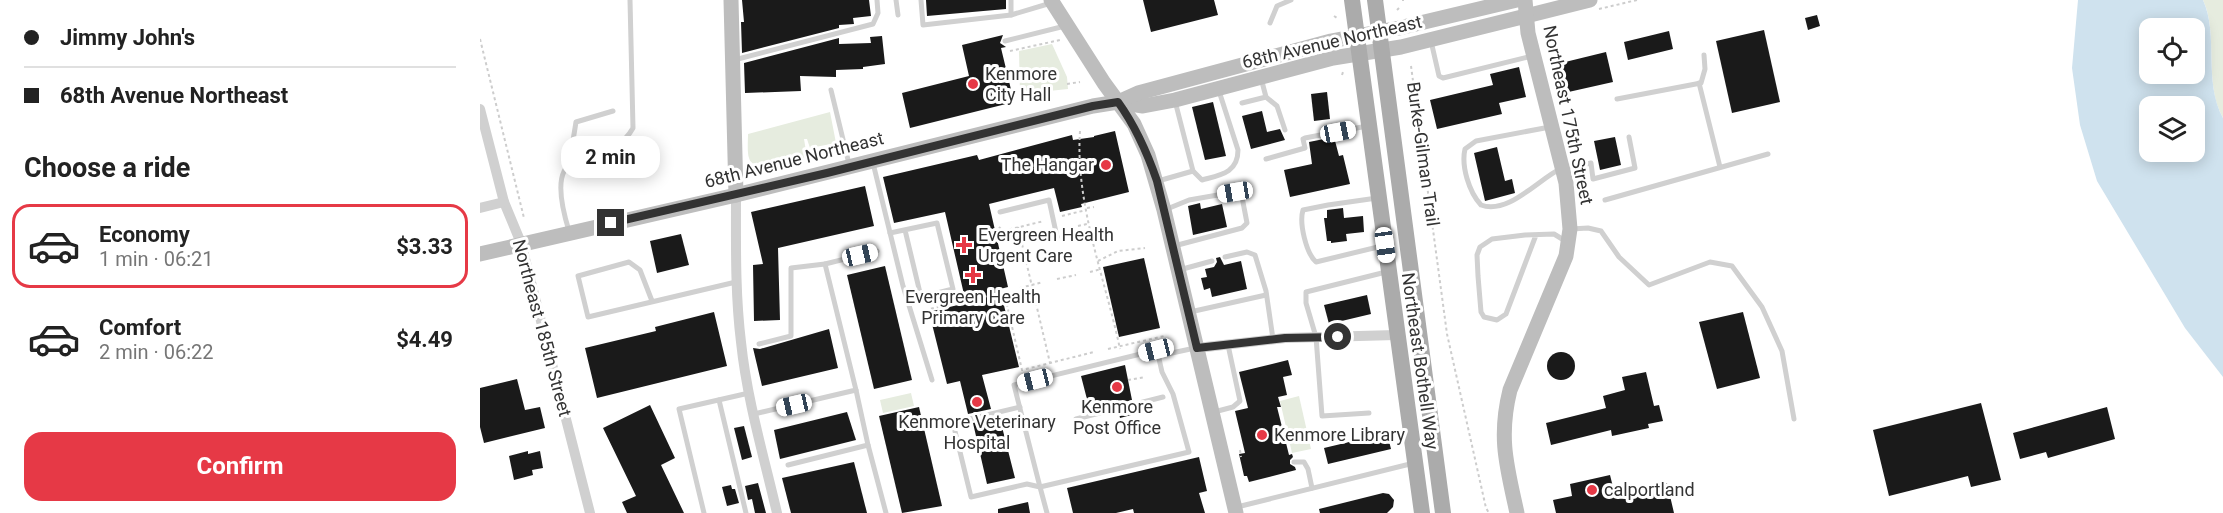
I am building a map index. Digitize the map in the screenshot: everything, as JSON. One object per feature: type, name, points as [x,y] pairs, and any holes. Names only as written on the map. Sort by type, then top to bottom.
[{"type":"main road","name":"Northeast Bothell Way","points":[[1352,0],[1422,513]]},
{"type":"main road","name":"Northeast Bothell Way","points":[[1376,0],[1443,512]]},
{"type":"main road","points":[[1396,335],[1406,346],[1412,358],[1427,477],[1443,512]]},
{"type":"street","points":[[730,0],[736,195],[736,282],[741,344],[754,414],[777,513]]},
{"type":"street","name":"68th Avenue Northeast","points":[[480,254],[736,195],[1093,106],[1118,102],[1138,93],[1214,72],[1379,32],[1476,5],[1517,0]]},
{"type":"street","name":"Northeast 175th Street","points":[[1517,513],[1503,437],[1506,408],[1510,390],[1566,256],[1569,236],[1569,197],[1534,55],[1525,0]]},
{"type":"street","name":"68th Avenue Northeast","points":[[1118,102],[1143,106],[1175,100],[1333,58],[1430,40],[1590,0]]},
{"type":"street","points":[[1052,1],[1063,33],[1134,124],[1148,155],[1157,181],[1236,510]]},
{"type":"street","name":"Northeast 185th Street","points":[[480,109],[504,202],[521,243],[590,513]]},
{"type":"street","points":[[480,208],[504,202]]},
{"type":"street","points":[[1197,348],[1273,339],[1396,335]]},
{"type":"lane","points":[[569,232],[559,196],[563,176],[573,161],[620,145],[627,140],[633,128],[630,0]]},
{"type":"lane","points":[[732,61],[873,24],[878,14],[878,0]]},
{"type":"lane","points":[[896,0],[898,15]]},
{"type":"lane","points":[[921,0],[923,25],[1011,15],[1052,1]]},
{"type":"lane","points":[[1011,0],[1011,15]]},
{"type":"lane","points":[[1269,22],[1277,6],[1291,0]]},
{"type":"lane","points":[[1005,41],[1063,33]]},
{"type":"lane","points":[[1430,40],[1439,76],[1443,78],[1534,55]]},
{"type":"lane","points":[[1617,99],[1701,83],[1705,69],[1704,55]]},
{"type":"lane","points":[[1261,77],[1266,97],[1277,106],[1286,130]]},
{"type":"lane","points":[[1699,83],[1720,167]]},
{"type":"lane","points":[[1175,100],[1192,171],[1200,179],[1228,172],[1238,160],[1238,150],[1218,89]]},
{"type":"lane","points":[[831,90],[850,167]]},
{"type":"lane","points":[[1242,103],[1266,97]]},
{"type":"lane","points":[[573,161],[571,153],[576,122],[613,111]]},
{"type":"lane","points":[[1266,159],[1305,148],[1303,139],[1305,138],[1370,126]]},
{"type":"lane","points":[[1552,126],[1470,144],[1465,149],[1466,170],[1475,199],[1480,205],[1486,207],[1513,200],[1563,168],[1591,163],[1593,179],[1635,168],[1629,137]]},
{"type":"lane","points":[[1605,200],[1768,154]]},
{"type":"lane","points":[[873,161],[903,286],[932,380]]},
{"type":"lane","points":[[1157,181],[1192,171]]},
{"type":"lane","points":[[1164,210],[1203,197],[1235,192],[1242,197],[1247,223],[1242,228],[1173,246]]},
{"type":"lane","points":[[1379,198],[1304,210],[1301,217],[1310,256],[1316,262],[1385,245]]},
{"type":"lane","points":[[1000,212],[1048,200],[1057,237]]},
{"type":"lane","points":[[890,233],[937,223],[953,289],[921,297],[905,230]]},
{"type":"lane","points":[[1536,235],[1506,314],[1497,320],[1484,317],[1481,312],[1477,255],[1480,247],[1492,239],[1536,235],[1554,234],[1569,236],[1588,228],[1601,231],[1619,257],[1649,285],[1710,262],[1732,266],[1762,307],[1782,351],[1794,419]]},
{"type":"lane","points":[[759,344],[791,336],[791,268],[825,264],[877,251]]},
{"type":"lane","points":[[1225,257],[1247,252],[1255,255],[1266,295],[1273,339]]},
{"type":"lane","points":[[1179,270],[1212,261]]},
{"type":"lane","points":[[652,301],[640,270],[629,262],[578,276],[588,317],[736,282]]},
{"type":"lane","points":[[825,264],[886,513]]},
{"type":"lane","points":[[1369,413],[1322,416],[1317,337],[1306,303],[1306,292],[1388,272]]},
{"type":"lane","points":[[1188,312],[1266,295]]},
{"type":"lane","points":[[1212,412],[1233,407],[1240,401],[1228,343]]},
{"type":"lane","points":[[1158,356],[1197,348]]},
{"type":"lane","points":[[1020,406],[953,423],[971,497],[1027,484],[1040,487],[1189,452],[1173,394],[1162,372],[1156,350],[1014,385],[1020,406],[1040,487],[1047,513]]},
{"type":"lane","points":[[754,414],[856,390]]},
{"type":"lane","points":[[704,513],[679,410],[750,393]]},
{"type":"lane","points":[[1076,419],[1163,397]]},
{"type":"lane","points":[[719,400],[746,513]]},
{"type":"lane","points":[[788,465],[868,445]]},
{"type":"lane","points":[[1294,462],[1304,462],[1312,488]]},
{"type":"lane","points":[[1236,510],[1312,488],[1415,463]]},
{"type":"path","points":[[1010,51],[1063,33]]},
{"type":"path","points":[[480,39],[524,219]]},
{"type":"path","name":"Burke-Gilman Trail","points":[[1411,66],[1447,334],[1489,513]]},
{"type":"path","points":[[1067,84],[1080,82]]},
{"type":"path","points":[[1080,131],[1080,168],[1086,209],[1120,348]]},
{"type":"path","points":[[1060,217],[1094,207]]},
{"type":"path","points":[[999,227],[1003,231],[1047,220]]},
{"type":"path","points":[[1078,226],[1088,224]]},
{"type":"path","points":[[1018,227],[1050,363]]},
{"type":"path","points":[[1098,261],[1118,251],[1145,248]]},
{"type":"path","points":[[1090,272],[1101,269]]},
{"type":"path","points":[[1057,279],[1076,275]]},
{"type":"path","points":[[1020,288],[1043,282]]},
{"type":"path","points":[[925,310],[1004,292],[1022,370],[1094,352]]},
{"type":"path","points":[[1108,349],[1164,336]]},
{"type":"path","points":[[1128,380],[1145,377]]},
{"type":"path","points":[[1239,450],[1241,456]]},
{"type":"shaded area","points":[[2203,0],[2223,0],[2223,118],[2214,89],[2210,28]]},
{"type":"shaded area","points":[[1052,44],[1067,77],[1068,89],[1020,94],[1019,51]]},
{"type":"shaded area","points":[[830,112],[836,143],[810,148],[807,139],[804,139],[807,157],[766,166],[752,163],[749,158],[748,134]]},
{"type":"shaded area","points":[[911,393],[914,406],[883,413],[880,400]]},
{"type":"shaded area","points":[[1299,396],[1311,449],[1292,453],[1280,401]]},
{"type":"water","points":[[2078,0],[2203,0],[2210,28],[2214,89],[2223,118],[2223,377],[2185,328],[2097,181],[2080,125],[2072,68]]},
{"type":"building","points":[[742,0],[869,0],[871,16],[853,18],[854,24],[839,25],[839,28],[742,53],[741,22],[744,22]]},
{"type":"building","points":[[926,0],[1006,0],[1006,9],[927,16]]},
{"type":"building","points":[[1143,0],[1214,0],[1218,15],[1151,32]]},
{"type":"building","points":[[1817,15],[1820,26],[1808,30],[1805,18]]},
{"type":"building","points":[[1764,30],[1780,102],[1732,113],[1716,41]]},
{"type":"building","points":[[1669,31],[1673,49],[1628,60],[1624,42]]},
{"type":"building","name":"Kenmore City Hall","points":[[1003,35],[1000,43],[1006,47],[1001,48],[1014,102],[910,128],[902,93],[969,76],[962,45]]},
{"type":"building","points":[[882,36],[885,64],[863,67],[863,69],[836,70],[836,77],[800,76],[801,91],[745,93],[744,63],[839,38],[839,44],[871,43],[870,37]]},
{"type":"building","points":[[1606,52],[1613,82],[1564,93],[1557,64]]},
{"type":"building","points":[[1519,67],[1526,97],[1499,103],[1502,114],[1437,129],[1430,100],[1493,85],[1490,74]]},
{"type":"building","points":[[1327,92],[1330,119],[1314,121],[1311,94]]},
{"type":"building","points":[[1213,102],[1226,156],[1205,160],[1192,107]]},
{"type":"building","points":[[1262,111],[1267,132],[1280,129],[1285,140],[1251,149],[1242,116]]},
{"type":"building","points":[[1115,131],[1129,192],[1081,204],[1082,207],[1060,212],[1054,188],[989,204],[1008,287],[1000,289],[1019,367],[982,375],[991,409],[968,414],[960,381],[947,384],[929,312],[966,303],[945,212],[894,223],[883,177],[977,155],[979,160],[1072,135],[1073,140]]},
{"type":"building","points":[[1334,137],[1339,156],[1343,155],[1350,184],[1290,197],[1284,170],[1312,164],[1309,142]]},
{"type":"building","points":[[1615,137],[1621,165],[1600,170],[1594,141]]},
{"type":"building","points":[[1497,147],[1505,181],[1512,179],[1515,193],[1485,201],[1474,153]]},
{"type":"building","points":[[865,186],[874,226],[778,248],[780,320],[754,321],[753,265],[763,264],[751,212]]},
{"type":"building","points":[[1200,203],[1201,209],[1222,204],[1227,227],[1193,235],[1188,206]]},
{"type":"building","points":[[1343,208],[1344,218],[1363,216],[1364,232],[1346,234],[1347,241],[1331,243],[1327,241],[1324,218],[1327,218],[1327,210]]},
{"type":"building","points":[[681,234],[689,265],[657,273],[650,241]]},
{"type":"building","points":[[1220,257],[1224,265],[1241,261],[1247,289],[1212,297],[1210,288],[1204,290],[1201,278],[1207,277],[1205,269],[1214,267],[1217,262],[1216,258]]},
{"type":"building","points":[[1144,258],[1160,328],[1119,337],[1103,267]]},
{"type":"building","points":[[885,266],[912,380],[874,389],[847,275]]},
{"type":"building","points":[[1367,295],[1371,314],[1329,324],[1324,305]]},
{"type":"building","points":[[714,312],[727,366],[597,398],[585,348],[656,331],[655,327]]},
{"type":"building","points":[[1743,312],[1760,378],[1717,389],[1699,322]]},
{"type":"building","points":[[829,329],[838,368],[762,386],[753,348],[760,349]]},
{"type":"building","points":[[1561,352],[1571,356],[1575,366],[1571,376],[1561,380],[1551,376],[1547,366],[1551,356]]},
{"type":"building","name":"Kenmore Library","points":[[1288,360],[1292,375],[1283,377],[1287,395],[1278,397],[1281,407],[1277,407],[1289,455],[1292,454],[1293,457],[1290,464],[1296,470],[1249,482],[1247,476],[1244,476],[1239,454],[1245,453],[1235,411],[1248,408],[1239,372]]},
{"type":"building","points":[[1125,365],[1132,400],[1117,404],[1116,400],[1089,407],[1081,376]]},
{"type":"building","points":[[1646,372],[1654,406],[1659,405],[1663,421],[1648,424],[1649,428],[1612,436],[1611,430],[1551,445],[1546,423],[1606,408],[1603,396],[1625,390],[1622,377]]},
{"type":"building","points":[[517,379],[525,410],[540,407],[545,428],[484,443],[480,427],[480,388]]},
{"type":"building","points":[[1981,403],[2001,480],[1971,487],[1968,476],[1889,496],[1873,430]]},
{"type":"building","points":[[650,405],[675,458],[661,465],[684,513],[627,513],[622,502],[636,496],[603,428]]},
{"type":"building","points":[[919,407],[942,506],[902,513],[879,416]]},
{"type":"building","points":[[2107,407],[2115,439],[2048,458],[2046,452],[2020,459],[2013,433]]},
{"type":"building","points":[[1134,409],[1135,414],[1120,418],[1119,413]]},
{"type":"building","points":[[847,412],[856,440],[780,459],[774,430]]},
{"type":"building","points":[[993,418],[993,420],[1000,419],[1015,478],[987,484],[973,423]]},
{"type":"building","points":[[744,426],[752,457],[742,460],[734,428]]},
{"type":"building","points":[[1387,433],[1391,449],[1328,464],[1324,448]]},
{"type":"building","points":[[528,451],[528,454],[540,451],[543,468],[532,470],[533,475],[514,480],[509,456]]},
{"type":"building","points":[[1199,457],[1207,491],[1199,493],[1205,513],[1134,513],[1133,509],[1116,513],[1073,513],[1067,488]]},
{"type":"building","points":[[854,462],[867,513],[791,513],[782,478]]},
{"type":"building","name":"calportland","points":[[1610,475],[1615,495],[1667,483],[1674,513],[1556,513],[1553,500],[1572,496],[1570,484]]},
{"type":"building","points":[[758,483],[766,513],[755,513],[752,499],[748,500],[745,486]]},
{"type":"building","points":[[731,485],[732,489],[735,489],[739,503],[727,506],[722,487]]},
{"type":"building","points":[[1383,493],[1389,494],[1394,500],[1393,507],[1387,513],[1320,513],[1319,509]]},
{"type":"building","points":[[1028,502],[1030,513],[998,513],[998,509]]},
{"type":"place","name":"Kenmore City Hall","points":[[973,84]]},
{"type":"place","name":"The Hangar","points":[[1106,165]]},
{"type":"place","name":"Evergreen Health Urgent Care","points":[[964,245]]},
{"type":"place","name":"Evergreen Health Primary Care","points":[[973,275]]},
{"type":"place","name":"Kenmore Post Office","points":[[1117,387]]},
{"type":"place","name":"Kenmore Veterinary Hospital","points":[[977,402]]},
{"type":"place","name":"Kenmore Library","points":[[1262,435]]},
{"type":"place","name":"calportland","points":[[1592,490]]},
{"type":"route","points":[[611,223],[827,173],[1093,106],[1118,102],[1134,124],[1157,181],[1197,348],[1285,338],[1338,337]]}]
